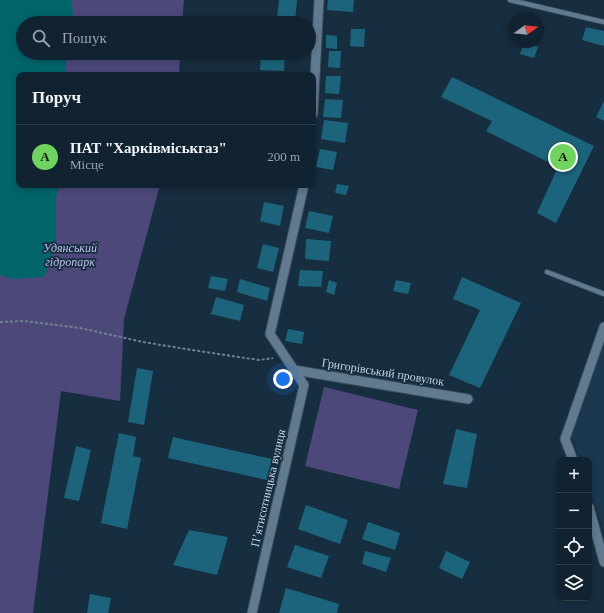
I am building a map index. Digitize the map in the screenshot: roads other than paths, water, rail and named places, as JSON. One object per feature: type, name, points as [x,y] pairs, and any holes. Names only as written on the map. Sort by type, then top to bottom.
[{"type":"street","points":[[316,57],[319,0]]},
{"type":"street","points":[[315,72],[316,60]]},
{"type":"street","name":"П’ятисотницька вулиця","points":[[252,613],[304,385],[270,334],[303,188]]},
{"type":"street","points":[[572,457],[565,439],[604,327]]},
{"type":"street","name":"Григорівський провулок","points":[[294,370],[468,399]]},
{"type":"street","points":[[592,518],[604,562]]},
{"type":"lane","points":[[510,0],[604,22]]},
{"type":"lane","points":[[547,272],[604,294]]},
{"type":"place","name":"ПАТ \"Харківміськгаз\"","points":[[563,157]]},
{"type":"park label","name":"Удянський гідропарк","points":[[70,255]]}]
